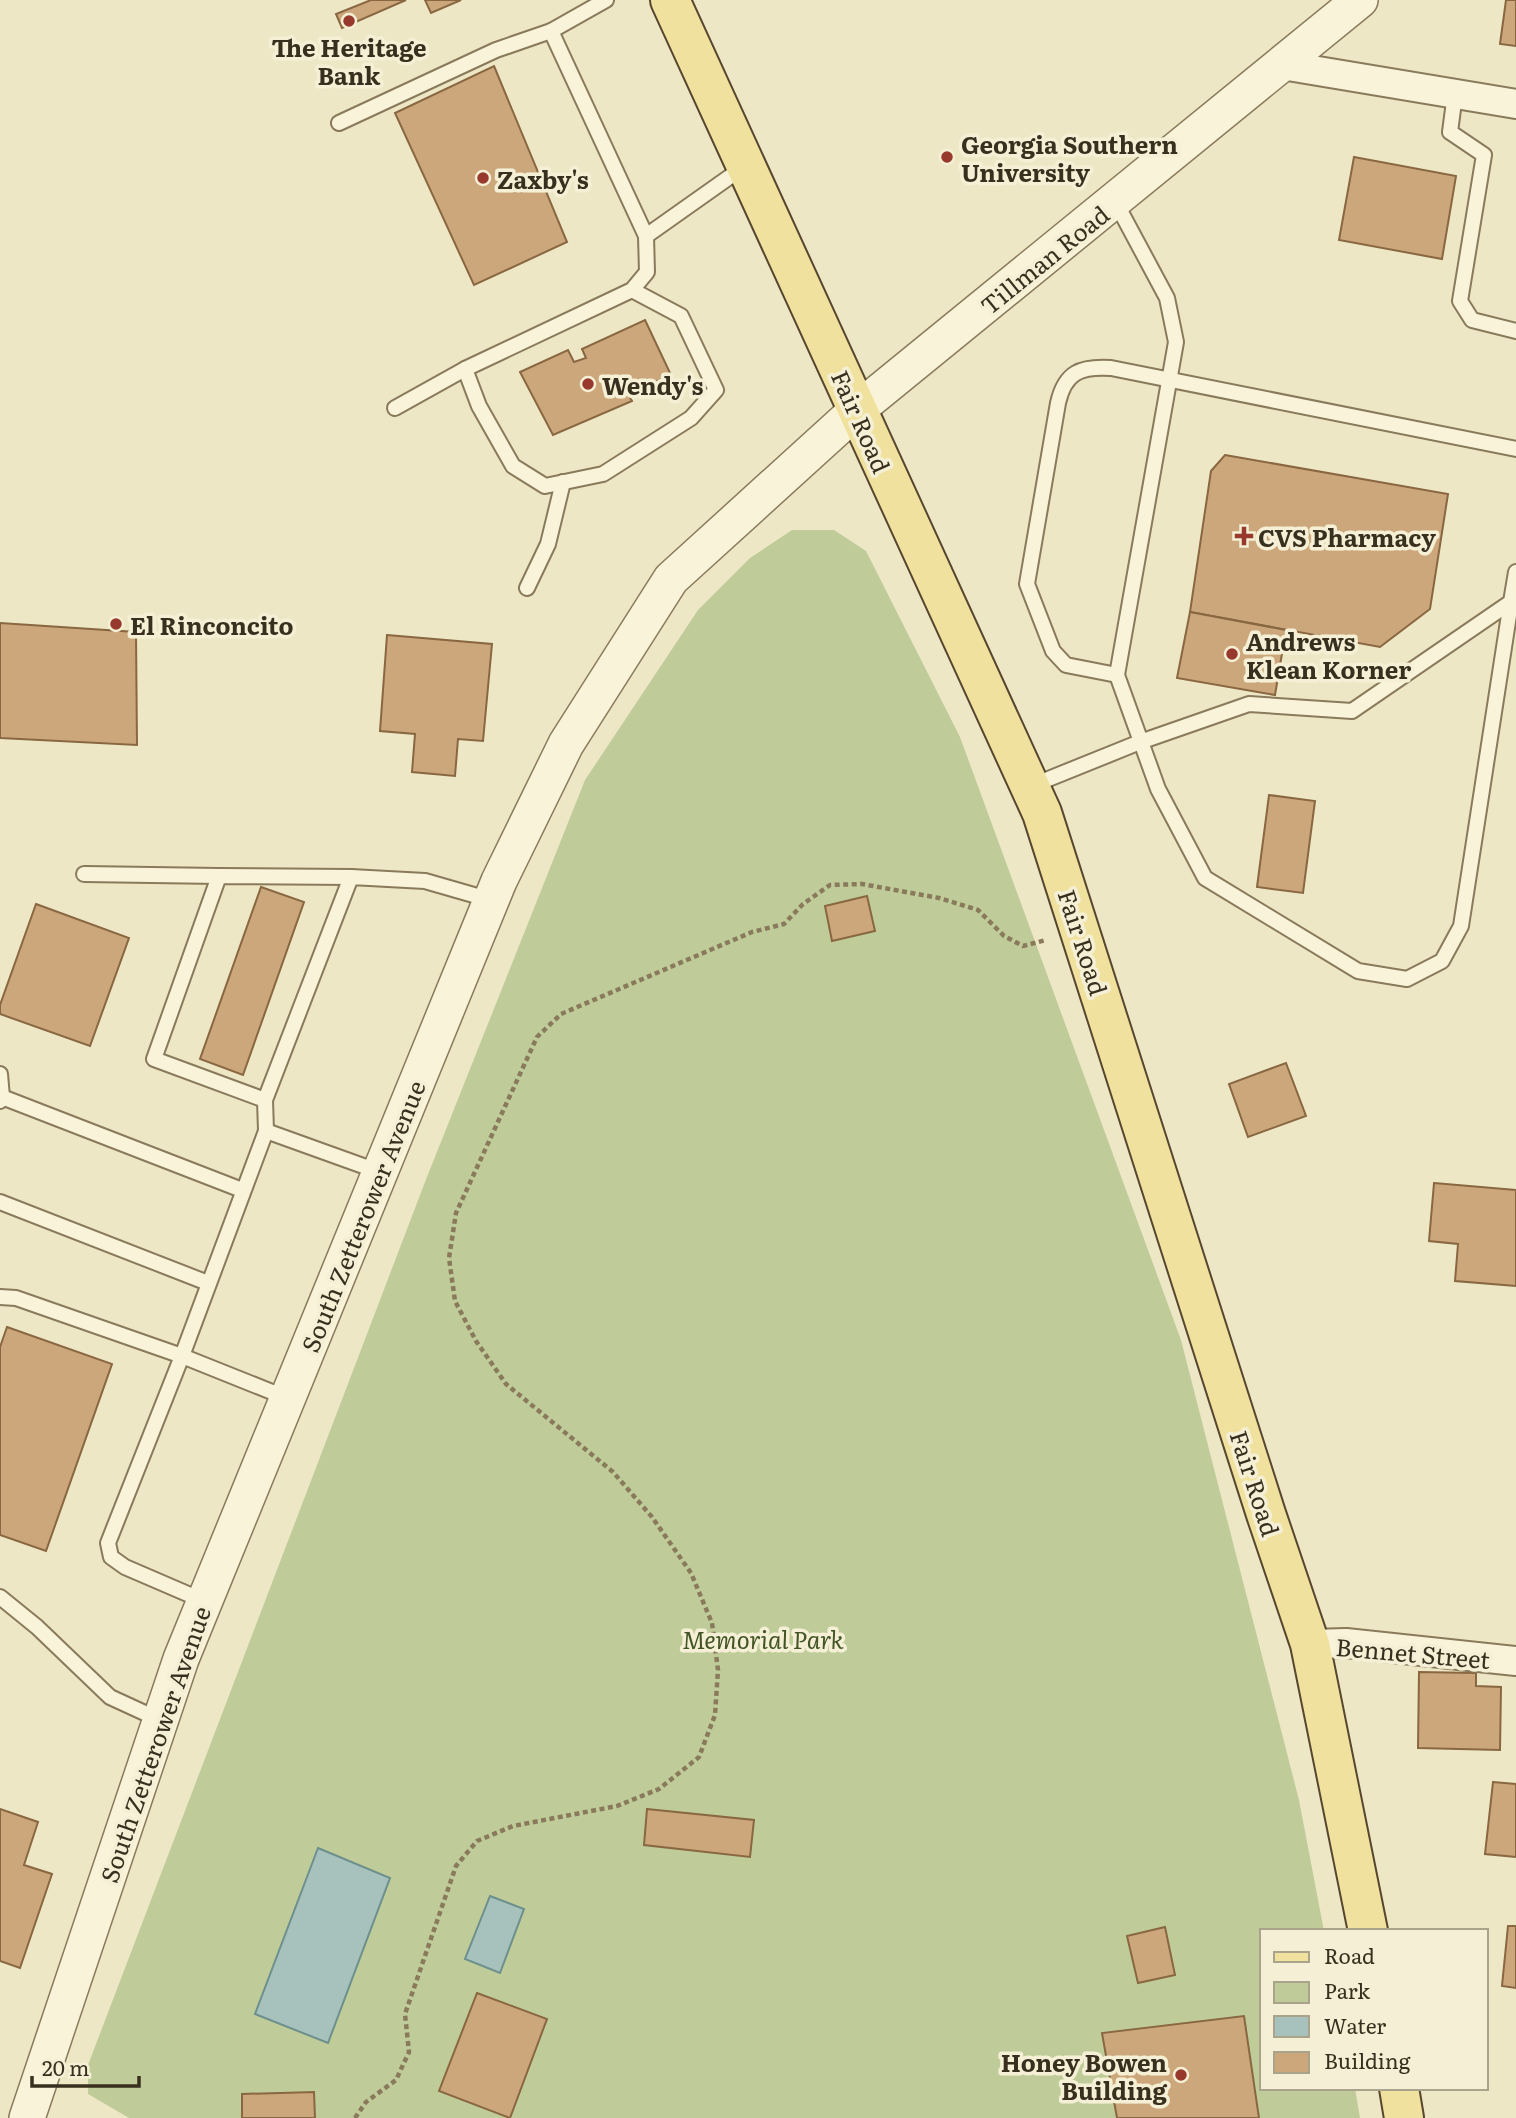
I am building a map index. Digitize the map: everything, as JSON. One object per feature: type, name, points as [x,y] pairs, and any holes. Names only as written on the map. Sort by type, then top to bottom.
[{"type":"main road","name":"Fair Road","points":[[670,0],[1042,813],[1310,1644],[1368,1929]]},
{"type":"main road","points":[[1399,2090],[1404,2118]]},
{"type":"street","name":"Tillman Road","points":[[858,410],[1360,0]]},
{"type":"street","points":[[1282,65],[1516,104]]},
{"type":"street","name":"South Zetterower Avenue","points":[[27,2118],[181,1659],[491,900],[566,744],[671,579],[858,410]]},
{"type":"street","name":"Bennet Street","points":[[1310,1644],[1346,1643],[1516,1661]]},
{"type":"lane","points":[[339,124],[496,50],[551,31],[606,0]]},
{"type":"lane","points":[[395,408],[465,369],[632,290],[647,272],[646,236],[551,31]]},
{"type":"lane","points":[[1455,94],[1450,132],[1484,155],[1460,301],[1472,320],[1516,331]]},
{"type":"lane","points":[[646,236],[746,165]]},
{"type":"lane","points":[[1115,201],[1167,298],[1176,342],[1117,676],[1158,789],[1205,878],[1358,971],[1407,979],[1442,961],[1461,926],[1516,572]]},
{"type":"lane","points":[[465,369],[479,406],[513,466],[545,486],[603,474],[691,418],[716,390],[681,316],[632,290]]},
{"type":"lane","points":[[1117,676],[1066,665],[1053,651],[1027,584],[1061,386],[1074,375],[1090,367],[1111,368],[1516,449]]},
{"type":"lane","points":[[527,588],[548,544],[563,482]]},
{"type":"lane","points":[[1030,786],[1140,742],[1249,704],[1352,711],[1511,602]]},
{"type":"lane","points":[[84,874],[351,877],[425,881],[491,900]]},
{"type":"lane","points":[[219,876],[154,1059],[265,1100]]},
{"type":"lane","points":[[204,1601],[125,1567],[111,1558],[108,1543],[182,1356],[266,1131],[265,1100],[351,877]]},
{"type":"lane","points":[[0,1074],[1,1099],[243,1190]]},
{"type":"lane","points":[[266,1131],[380,1172]]},
{"type":"lane","points":[[0,1202],[208,1283]]},
{"type":"lane","points":[[0,1297],[16,1298],[182,1356],[287,1398]]},
{"type":"lane","points":[[0,1597],[37,1627],[110,1697],[160,1720]]},
{"type":"path","points":[[355,2118],[366,2102],[396,2080],[409,2052],[405,2014],[456,1866],[477,1841],[513,1826],[617,1806],[659,1790],[699,1756],[715,1715],[718,1670],[712,1623],[691,1573],[652,1517],[613,1472],[506,1384],[476,1341],[455,1301],[449,1258],[456,1213],[537,1037],[561,1014],[752,932],[784,923],[830,885],[862,884],[939,898],[978,910],[1004,936],[1023,946],[1080,929]]},
{"type":"green space","name":"Memorial Park","points":[[792,530],[834,530],[866,551],[960,737],[1181,1340],[1299,1800],[1324,1929],[1260,1929],[1260,2090],[1355,2090],[1360,2118],[129,2118],[88,2094],[88,2065],[425,1182],[585,780],[698,610],[750,558]]},
{"type":"water","points":[[318,1848],[390,1878],[328,2043],[255,2014]]},
{"type":"water","points":[[490,1896],[524,1909],[500,1973],[465,1959]]},
{"type":"building","name":"The Heritage Bank","points":[[371,0],[406,0],[342,28],[336,14]]},
{"type":"building","name":"The Heritage Bank","points":[[425,0],[461,0],[431,13]]},
{"type":"building","points":[[1506,0],[1516,0],[1516,46],[1500,44]]},
{"type":"building","name":"Zaxby's","points":[[494,66],[567,242],[474,285],[395,113]]},
{"type":"building","points":[[1354,157],[1456,176],[1442,259],[1339,240]]},
{"type":"building","name":"Wendy's","points":[[645,320],[671,375],[628,394],[632,401],[553,435],[520,372],[568,350],[574,362],[586,358],[582,349]]},
{"type":"building","name":"CVS Pharmacy","points":[[1225,455],[1448,494],[1430,609],[1380,647],[1190,612],[1211,471]]},
{"type":"building","name":"Andrews Klean Korner","points":[[1190,612],[1286,630],[1275,695],[1177,678]]},
{"type":"building","points":[[0,623],[136,632],[137,745],[0,738]]},
{"type":"building","points":[[387,635],[492,644],[483,741],[458,739],[455,776],[412,772],[415,734],[380,731]]},
{"type":"building","points":[[1269,795],[1315,801],[1303,893],[1257,887]]},
{"type":"building","points":[[261,887],[304,902],[243,1075],[200,1059]]},
{"type":"building","points":[[867,896],[875,931],[832,941],[825,906]]},
{"type":"building","points":[[36,904],[129,938],[90,1046],[0,1014],[0,1005]]},
{"type":"building","points":[[1286,1063],[1306,1116],[1248,1137],[1229,1084]]},
{"type":"building","points":[[1434,1183],[1516,1190],[1516,1286],[1455,1281],[1458,1244],[1429,1241]]},
{"type":"building","points":[[7,1327],[112,1364],[46,1551],[0,1535],[0,1347]]},
{"type":"building","points":[[1419,1672],[1476,1673],[1476,1686],[1501,1687],[1500,1750],[1418,1748]]},
{"type":"building","points":[[1493,1782],[1516,1784],[1516,1857],[1485,1854]]},
{"type":"building","points":[[0,1809],[38,1822],[24,1865],[52,1874],[20,1968],[0,1961]]},
{"type":"building","points":[[647,1809],[754,1820],[750,1857],[644,1845]]},
{"type":"building","points":[[1508,1926],[1516,1926],[1516,1988],[1502,1986]]},
{"type":"building","points":[[1165,1927],[1175,1975],[1138,1983],[1127,1936]]},
{"type":"building","points":[[477,1993],[547,2019],[510,2118],[439,2091]]},
{"type":"building","name":"Honey Bowen Building","points":[[1244,2016],[1259,2118],[1117,2118],[1102,2033]]},
{"type":"building","points":[[314,2092],[315,2118],[242,2118],[242,2094]]},
{"type":"place","name":"The Heritage Bank","points":[[349,21]]},
{"type":"place","name":"Georgia Southern University","points":[[947,157]]},
{"type":"place","name":"Zaxby's","points":[[483,178]]},
{"type":"place","name":"Wendy's","points":[[588,384]]},
{"type":"place","name":"CVS Pharmacy","points":[[1244,536]]},
{"type":"place","name":"El Rinconcito","points":[[116,624]]},
{"type":"place","name":"Andrews Klean Korner","points":[[1232,654]]},
{"type":"place","name":"Honey Bowen Building","points":[[1181,2075]]}]
